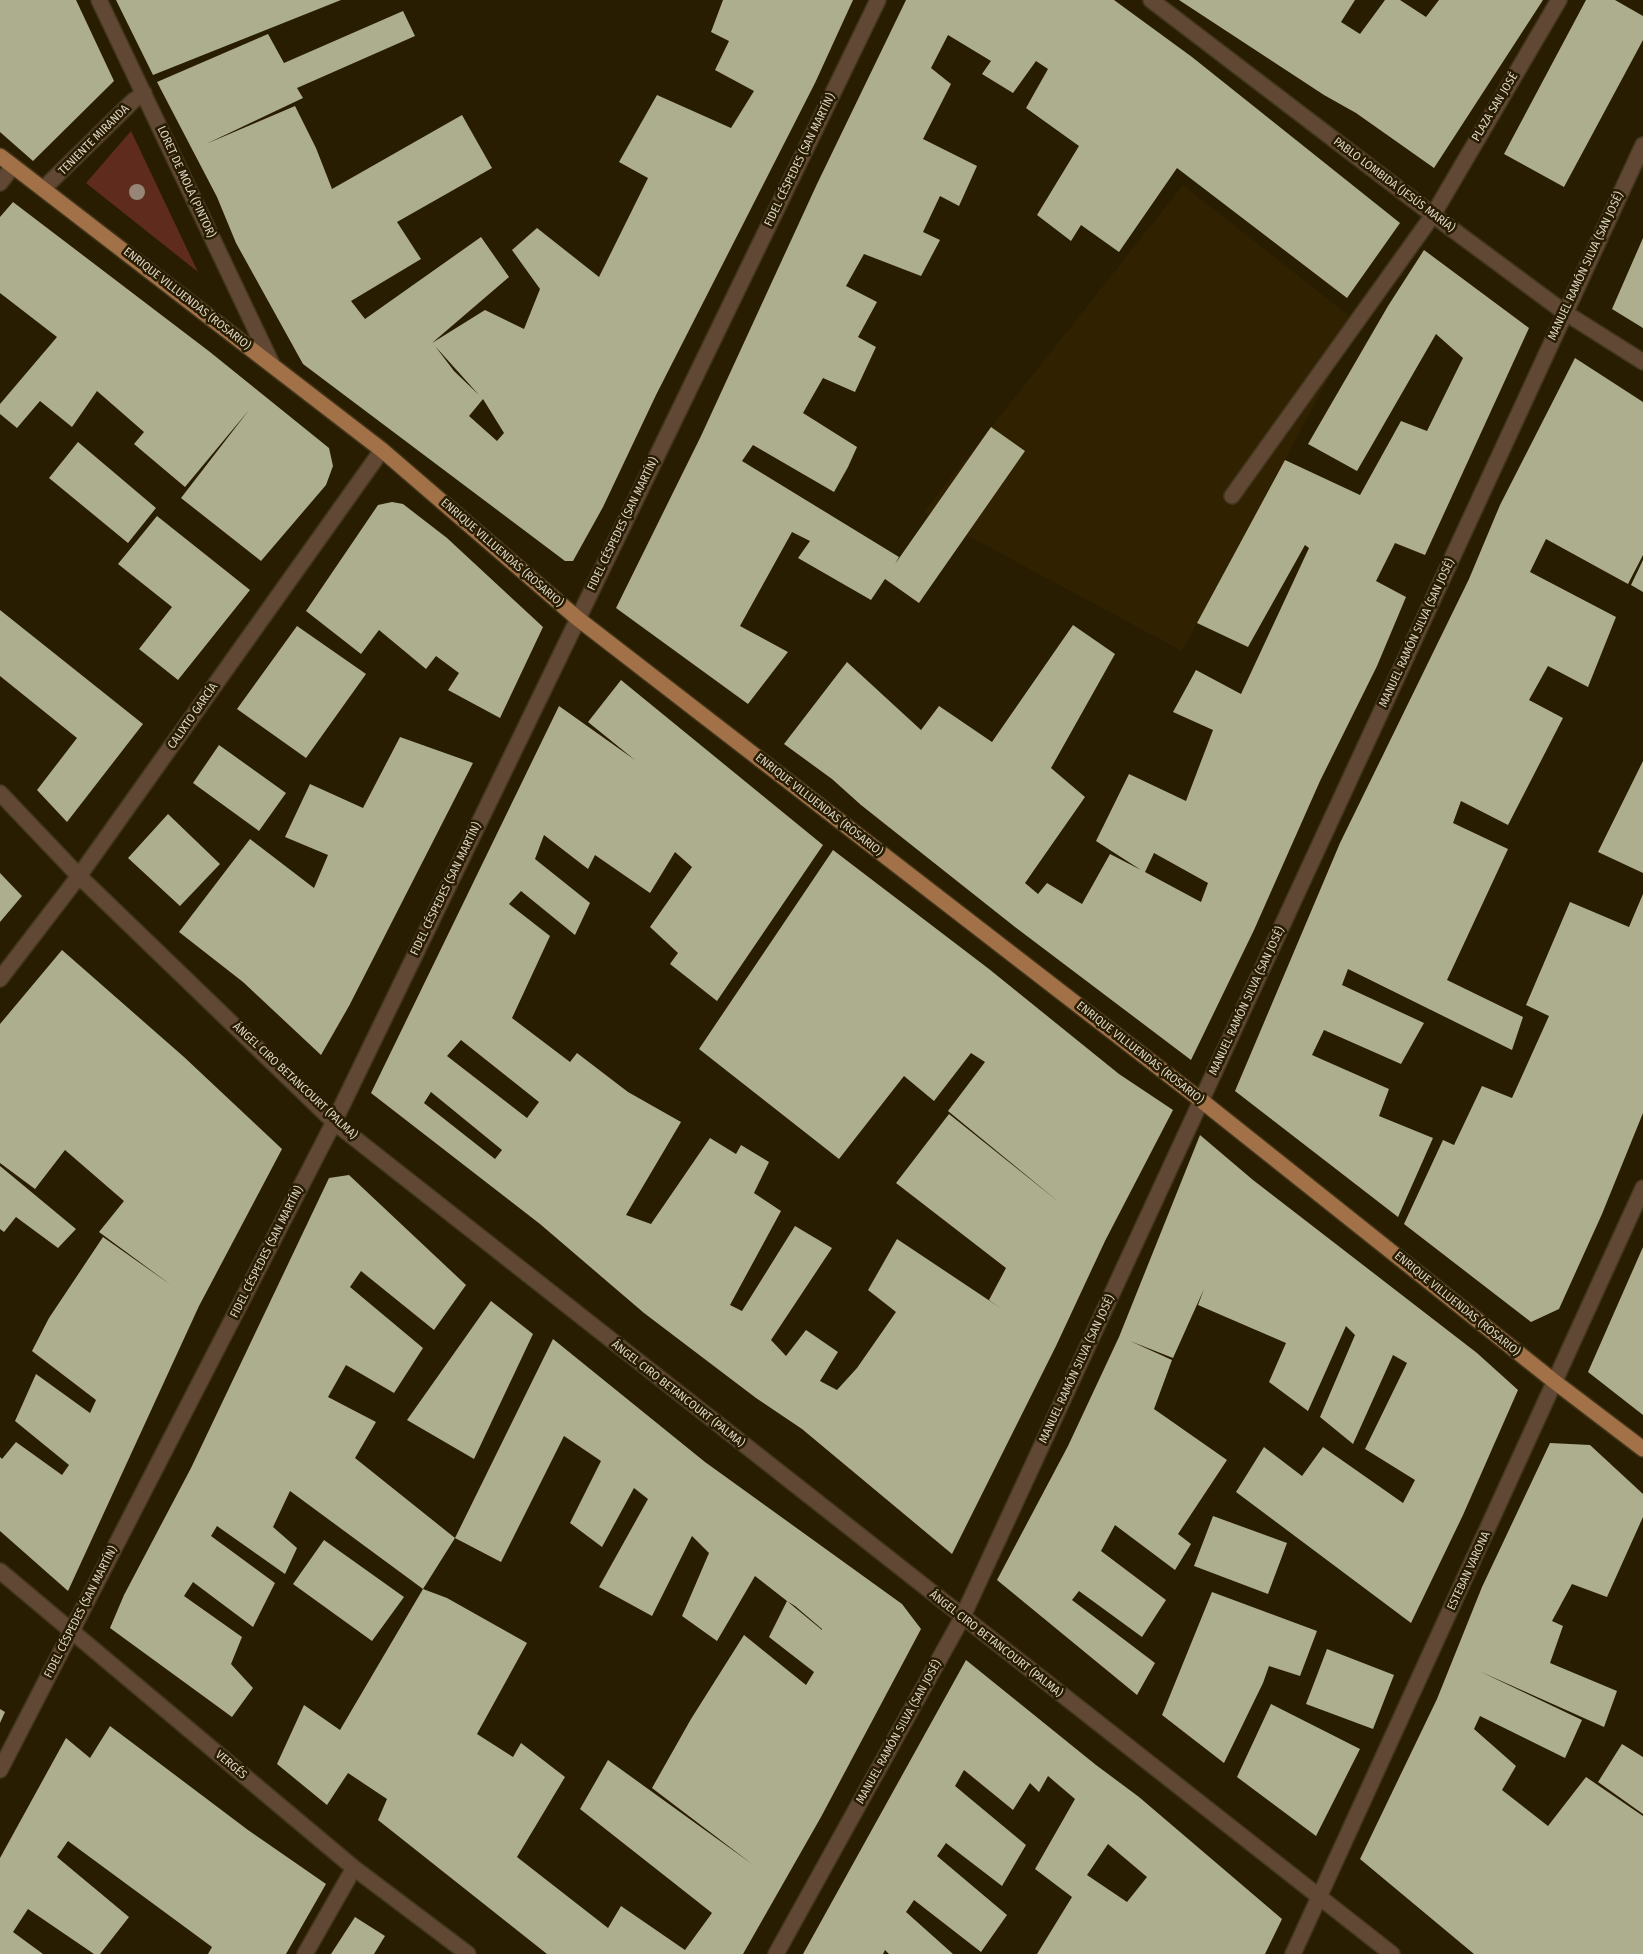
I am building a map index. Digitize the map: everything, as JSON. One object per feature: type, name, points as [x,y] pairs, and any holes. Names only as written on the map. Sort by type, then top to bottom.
[{"type":"main road","name":"ENRIQUE VILLUENDAS (ROSARIO)","points":[[0,156],[382,450],[577,618],[1202,1100],[1555,1382],[1643,1449]]},
{"type":"street","name":"LORET DE MOLA (PINTOR)","points":[[99,0],[272,364]]},
{"type":"street","name":"FIDEL CÉSPEDES (SAN MARTÍN)","points":[[0,1770],[334,1122],[878,0]]},
{"type":"street","name":"PABLO LOMBIDA (JESÚS MARÍA)","points":[[1151,0],[1433,215],[1564,312],[1643,362]]},
{"type":"street","name":"PLAZA SAN JOSÉ","points":[[1232,496],[1433,215],[1559,0]]},
{"type":"street","name":"TENIENTE MIRANDA","points":[[44,188],[132,101],[144,93]]},
{"type":"street","name":"MANUEL RAMÓN SILVA (SAN JOSÉ)","points":[[776,1954],[962,1618],[1564,312],[1643,145]]},
{"type":"street","points":[[0,183],[13,166]]},
{"type":"street","name":"CALIXTO GARCÍA","points":[[0,979],[79,876],[382,450]]},
{"type":"street","name":"ÁNGEL CIRO BETANCOURT (PALMA)","points":[[0,793],[79,876],[334,1122],[1319,1899],[1392,1954]]},
{"type":"street","name":"ESTEBAN VARONA","points":[[1293,1954],[1643,1188]]},
{"type":"street","name":"VERGÉS","points":[[0,1571],[354,1868],[468,1954]]},
{"type":"street","points":[[305,1954],[354,1868]]},
{"type":"shaded area","points":[[131,131],[198,272],[86,183]]},
{"type":"shaded area","points":[[1183,185],[1358,323],[1182,651],[924,512]]},
{"type":"building","points":[[0,0],[76,0],[114,81],[33,161],[0,132]]},
{"type":"building","points":[[116,0],[341,0],[153,75]]},
{"type":"building","points":[[723,0],[853,0],[815,83],[656,395],[603,507],[573,561],[565,561],[303,364],[236,243],[217,197],[157,82],[268,34],[284,63],[403,11],[415,36],[297,88],[303,98],[206,144],[295,106],[316,148],[332,189],[462,115],[492,168],[397,222],[421,259],[351,301],[365,319],[481,237],[509,277],[432,343],[485,310],[524,329],[540,289],[512,250],[537,228],[599,277],[648,178],[619,162],[657,95],[731,128],[754,91],[715,70],[729,41],[711,32]],"holes":[[[435,346],[479,395],[454,371]],[[483,399],[504,433],[497,441],[469,416]]]},
{"type":"building","points":[[906,0],[1114,0],[1192,57],[1400,223],[1347,298],[1177,168],[1119,252],[1081,225],[1071,241],[1037,215],[1079,146],[1026,108],[1048,69],[1036,61],[1013,93],[982,74],[991,61],[948,35],[931,68],[951,84],[923,139],[977,166],[959,206],[940,196],[923,232],[940,240],[921,276],[864,254],[846,286],[877,302],[858,337],[876,347],[855,392],[823,378],[803,413],[857,447],[848,467],[834,492],[753,445],[742,461],[899,557],[895,564],[991,427],[1025,451],[919,603],[885,579],[871,600],[798,558],[810,541],[792,532],[740,626],[788,652],[748,704],[616,608],[701,436],[817,184]]},
{"type":"building","points":[[1179,0],[1355,0],[1341,22],[1360,34],[1385,0],[1400,0],[1426,17],[1439,0],[1543,0],[1434,168],[1356,113],[1324,95]]},
{"type":"building","points":[[1586,0],[1615,0],[1643,16],[1643,40],[1564,187],[1504,154]]},
{"type":"building","points":[[13,202],[210,352],[329,448],[333,466],[326,485],[261,561],[181,498],[249,410],[185,487],[134,444],[144,432],[97,391],[72,427],[40,401],[17,428],[0,414],[0,404],[57,337],[0,293],[0,217]]},
{"type":"building","points":[[1643,238],[1643,328],[1612,309]]},
{"type":"building","points":[[1424,250],[1529,328],[1425,555],[1395,543],[1376,581],[1406,597],[1377,666],[1320,781],[1254,930],[1191,1060],[1015,927],[861,805],[832,779],[784,744],[847,662],[921,730],[939,706],[992,742],[1073,625],[1115,654],[1051,768],[1085,797],[1025,883],[1038,894],[1047,883],[1082,904],[1110,854],[1141,870],[1096,841],[1129,774],[1186,801],[1213,730],[1173,712],[1196,670],[1241,694],[1309,548],[1305,545],[1248,647],[1197,623],[1285,460],[1360,495],[1401,421],[1427,431],[1463,358],[1436,334],[1357,471],[1308,444],[1388,306]],"holes":[[[1154,853],[1208,883],[1201,902],[1145,872]]]},
{"type":"building","points":[[1575,358],[1643,402],[1643,555],[1628,584],[1546,539],[1530,572],[1616,617],[1588,687],[1548,666],[1529,700],[1563,718],[1508,825],[1461,801],[1453,823],[1508,849],[1447,980],[1523,1017],[1512,1050],[1348,969],[1342,985],[1424,1023],[1401,1064],[1324,1030],[1312,1055],[1389,1089],[1379,1116],[1433,1138],[1398,1217],[1235,1091],[1340,843],[1469,579],[1500,505]]},
{"type":"building","points":[[78,442],[156,508],[128,543],[49,478]]},
{"type":"building","points":[[392,502],[403,504],[447,538],[543,627],[500,718],[448,690],[459,673],[436,656],[426,669],[379,630],[361,654],[306,611],[378,505]]},
{"type":"building","points":[[157,516],[250,590],[178,680],[139,649],[172,607],[118,564]]},
{"type":"building","points":[[1643,560],[1643,592],[1631,585]]},
{"type":"building","points":[[0,610],[143,724],[67,822],[37,790],[77,738],[0,676]]},
{"type":"building","points":[[297,626],[366,674],[306,758],[237,709]]},
{"type":"building","points":[[621,680],[823,845],[717,1001],[670,964],[678,953],[650,927],[692,867],[675,852],[650,893],[595,855],[588,869],[544,835],[535,859],[590,903],[575,935],[521,891],[509,904],[550,936],[512,1018],[570,1062],[577,1053],[628,1092],[681,1122],[626,1215],[651,1224],[710,1138],[736,1154],[741,1145],[769,1162],[754,1193],[781,1211],[730,1305],[742,1311],[795,1226],[832,1248],[771,1340],[786,1356],[806,1330],[838,1352],[820,1381],[837,1390],[857,1368],[896,1312],[868,1290],[897,1239],[1002,1309],[989,1300],[1006,1268],[896,1183],[949,1114],[1060,1203],[948,1111],[985,1062],[971,1053],[934,1101],[904,1076],[839,1159],[699,1049],[833,850],[989,969],[1119,1074],[1173,1110],[1105,1241],[1056,1346],[952,1554],[802,1429],[756,1398],[644,1313],[540,1224],[371,1093],[559,706],[635,760],[588,722]],"holes":[[[461,1040],[539,1102],[527,1118],[447,1056]],[[431,1092],[502,1150],[495,1159],[424,1103]]]},
{"type":"building","points":[[400,737],[473,763],[349,1006],[321,1055],[243,982],[179,932],[250,839],[314,888],[328,855],[285,837],[310,784],[363,808]]},
{"type":"building","points":[[219,745],[286,793],[259,831],[193,783]]},
{"type":"building","points":[[1643,761],[1643,873],[1598,852]]},
{"type":"building","points":[[168,814],[220,864],[180,906],[128,858]]},
{"type":"building","points":[[0,873],[22,896],[0,922]]},
{"type":"building","points":[[1643,894],[1643,1113],[1602,1214],[1559,1309],[1531,1322],[1404,1224],[1443,1140],[1454,1145],[1482,1086],[1512,1098],[1549,1016],[1526,1005],[1570,902],[1629,927]]},
{"type":"building","points":[[62,950],[184,1057],[282,1149],[199,1306],[68,1591],[0,1531],[0,1457],[2,1459],[16,1442],[62,1475],[69,1465],[15,1421],[36,1374],[90,1413],[96,1400],[32,1351],[49,1318],[103,1237],[171,1285],[99,1232],[124,1201],[65,1150],[35,1189],[0,1163],[0,1024]]},
{"type":"building","points":[[1200,1135],[1253,1180],[1477,1353],[1518,1390],[1463,1515],[1411,1623],[1236,1492],[1264,1447],[1302,1476],[1323,1447],[1403,1503],[1415,1480],[1365,1449],[1407,1363],[1393,1355],[1353,1444],[1320,1417],[1355,1335],[1346,1326],[1308,1411],[1269,1382],[1286,1343],[1198,1305],[1204,1289],[1173,1358],[1130,1341],[1172,1360],[1154,1409],[1227,1460],[1178,1534],[1191,1544],[1175,1570],[1115,1525],[1101,1551],[1166,1600],[1142,1637],[1079,1591],[1072,1600],[1155,1663],[1137,1695],[997,1580],[1068,1446],[1119,1337]]},
{"type":"building","points":[[0,1166],[76,1229],[58,1248],[16,1217],[4,1232],[0,1229]]},
{"type":"building","points":[[349,1175],[466,1285],[434,1330],[361,1271],[350,1287],[423,1348],[394,1393],[346,1365],[328,1397],[376,1422],[355,1458],[455,1538],[423,1589],[290,1491],[273,1527],[297,1548],[285,1574],[217,1526],[211,1536],[275,1583],[253,1627],[193,1582],[184,1596],[242,1637],[231,1664],[253,1688],[232,1717],[110,1628],[124,1595],[191,1468],[329,1178]]},
{"type":"building","points":[[1643,1247],[1643,1415],[1588,1372]]},
{"type":"building","points":[[491,1301],[533,1334],[474,1459],[407,1420]]},
{"type":"building","points":[[553,1339],[705,1462],[902,1604],[921,1629],[821,1817],[743,1954],[547,1954],[378,1820],[387,1799],[348,1773],[327,1805],[277,1764],[304,1705],[340,1730],[423,1589],[447,1598],[527,1643],[477,1734],[513,1757],[521,1743],[565,1777],[517,1857],[608,1928],[621,1906],[685,1950],[712,1913],[580,1809],[608,1760],[752,1864],[652,1788],[691,1719],[744,1635],[806,1685],[814,1672],[769,1637],[787,1601],[755,1576],[717,1641],[682,1616],[709,1553],[692,1536],[652,1616],[599,1587],[648,1499],[634,1488],[602,1547],[570,1523],[601,1461],[564,1436],[501,1562],[455,1538]],"holes":[[[787,1601],[822,1629],[822,1630]]]},
{"type":"building","points":[[1550,1443],[1590,1445],[1643,1494],[1643,1517],[1607,1597],[1572,1584],[1552,1621],[1563,1626],[1550,1663],[1617,1691],[1604,1727],[1479,1671],[1582,1720],[1565,1758],[1480,1716],[1474,1729],[1516,1766],[1502,1790],[1548,1826],[1586,1777],[1643,1816],[1643,1954],[1474,1954],[1360,1859],[1437,1699],[1482,1587]]},
{"type":"building","points":[[1213,1516],[1287,1543],[1268,1594],[1194,1566]]},
{"type":"building","points":[[324,1540],[404,1597],[372,1641],[293,1584]]},
{"type":"building","points":[[1212,1592],[1317,1631],[1300,1676],[1269,1666],[1263,1683],[1224,1763],[1162,1715]]},
{"type":"building","points":[[1327,1649],[1394,1675],[1373,1729],[1306,1704]]},
{"type":"building","points":[[966,1660],[1096,1765],[1139,1797],[1282,1919],[1265,1954],[1037,1954],[1072,1897],[1035,1869],[1075,1799],[1048,1776],[1039,1792],[1030,1783],[1013,1810],[964,1770],[955,1786],[1026,1845],[1002,1886],[946,1843],[937,1856],[1007,1915],[981,1952],[914,1900],[906,1912],[953,1954],[889,1954],[885,1950],[883,1954],[803,1954]],"holes":[[[1108,1844],[1147,1877],[1127,1902],[1087,1875]]]},
{"type":"building","points":[[1271,1704],[1360,1749],[1316,1836],[1237,1777]]},
{"type":"building","points":[[0,1709],[5,1712],[0,1723]]},
{"type":"building","points":[[110,1726],[248,1830],[326,1884],[286,1954],[208,1954],[212,1947],[68,1841],[57,1857],[129,1917],[100,1954],[94,1954],[28,1909],[13,1932],[43,1954],[0,1954],[0,1858],[66,1738],[90,1758]]},
{"type":"building","points":[[1622,1744],[1643,1757],[1643,1814],[1598,1782]]},
{"type":"building","points":[[355,1917],[385,1936],[374,1954],[331,1954]]}]
